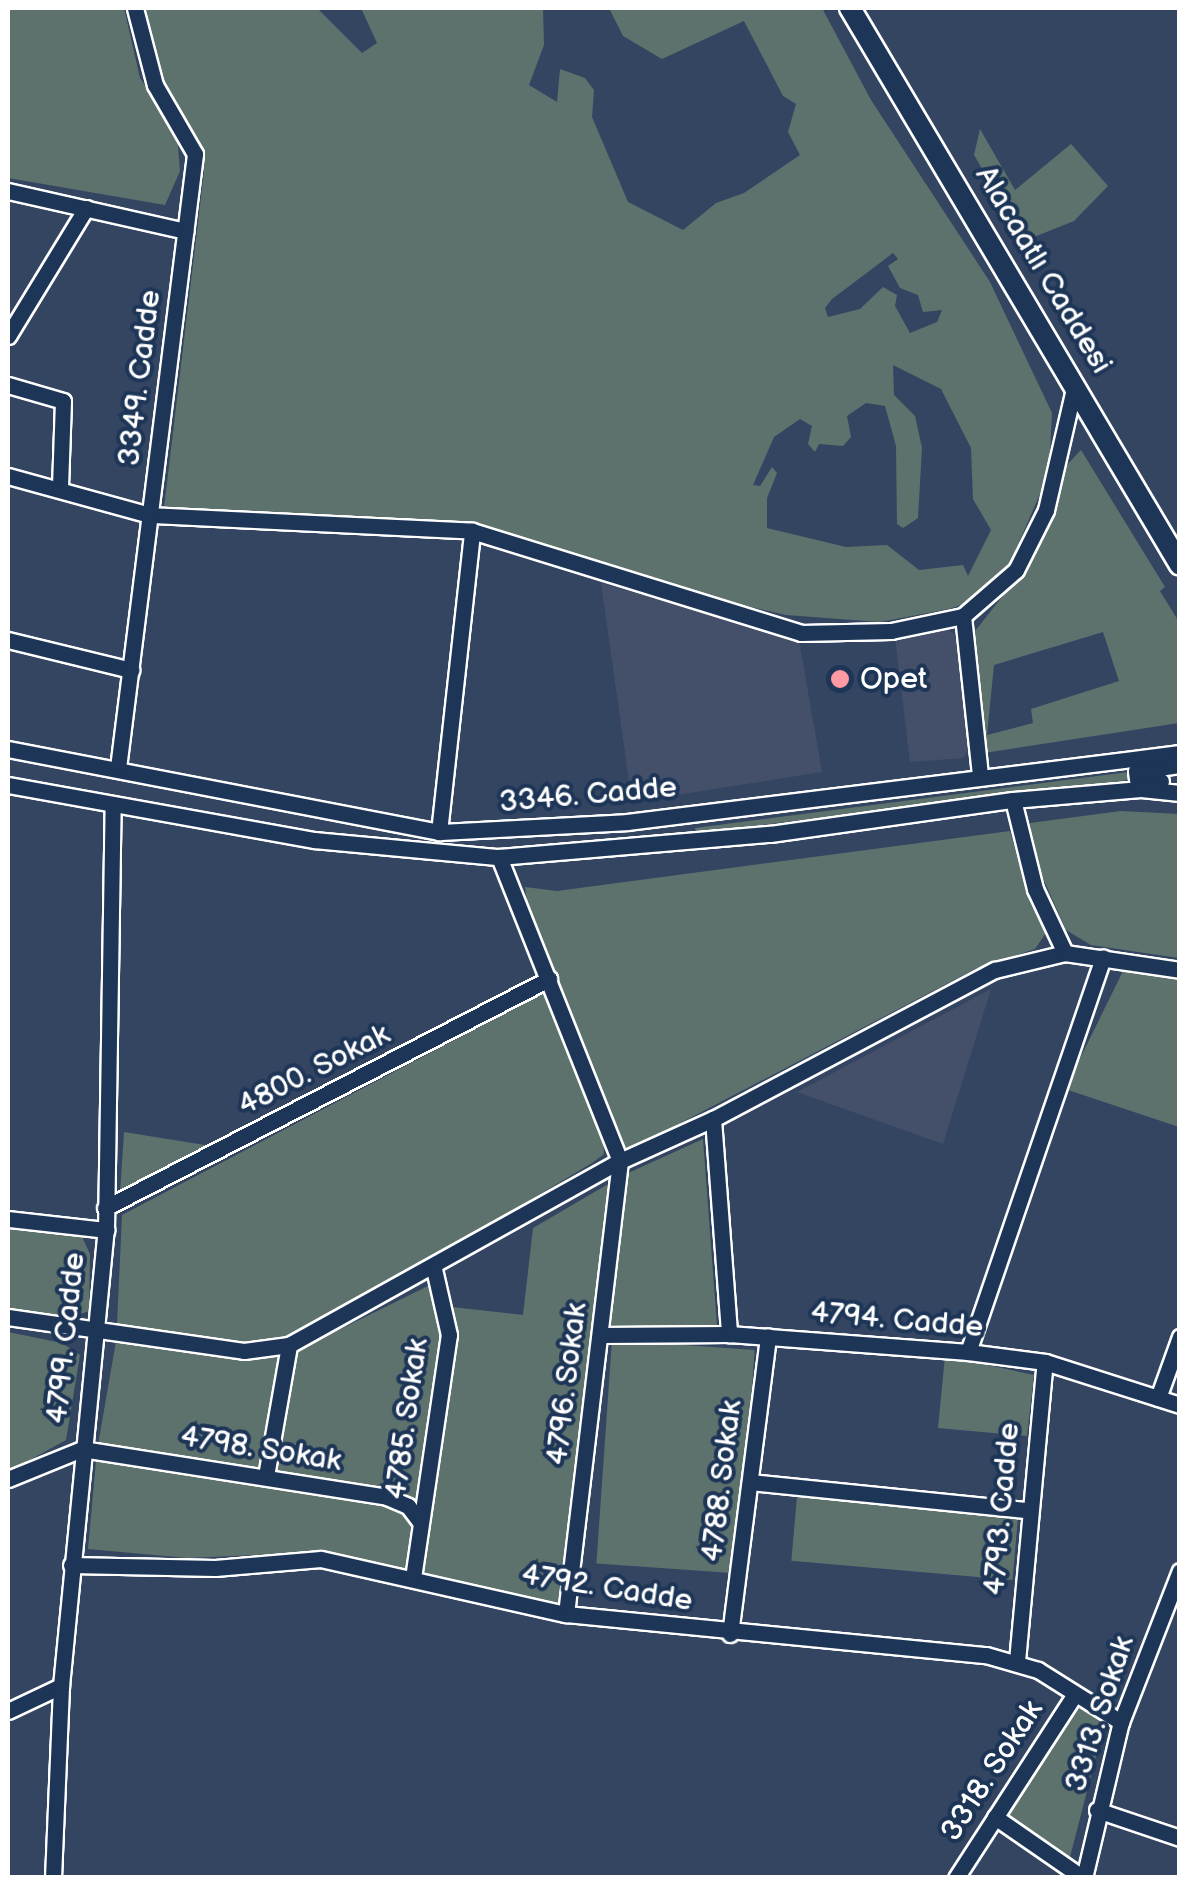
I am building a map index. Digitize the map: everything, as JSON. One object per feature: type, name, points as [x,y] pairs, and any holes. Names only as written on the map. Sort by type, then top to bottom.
[{"type":"main road","name":"Alacaatlı Caddesi","points":[[850,8],[1180,565]]},
{"type":"street","name":"3349. Cadde","points":[[118,768],[195,154],[155,85],[136,8]]},
{"type":"street","points":[[8,191],[186,231]]},
{"type":"street","points":[[8,336],[86,208]]},
{"type":"street","points":[[8,476],[60,487],[150,515],[472,531],[802,632],[891,631],[962,616],[1016,570],[1036,538],[1075,384]]},
{"type":"street","points":[[8,385],[63,402],[60,487]]},
{"type":"street","points":[[439,832],[472,531]]},
{"type":"street","points":[[962,616],[980,776]]},
{"type":"street","points":[[8,640],[131,670]]},
{"type":"street","name":"3346. Cadde","points":[[8,749],[439,832],[569,828],[1180,753]]},
{"type":"street","points":[[1180,765],[1136,770],[1137,779],[1180,784]]},
{"type":"street","name":"3346. Cadde","points":[[8,785],[314,840],[499,857],[770,834],[1012,800],[1141,789],[1180,793]]},
{"type":"street","points":[[1012,800],[1034,889],[1066,953]]},
{"type":"street","name":"4799. Cadde","points":[[53,1878],[60,1686],[106,1230],[113,804]]},
{"type":"street","points":[[499,857],[620,1161]]},
{"type":"street","points":[[8,1317],[244,1350],[289,1345],[434,1269],[620,1161],[713,1119],[995,970],[1066,953],[1180,970]]},
{"type":"street","points":[[968,1352],[1103,957]]},
{"type":"street","name":"4800. Sokak","points":[[105,1208],[549,979]]},
{"type":"street","points":[[713,1119],[729,1334]]},
{"type":"street","name":"4796. Sokak","points":[[566,1614],[620,1161]]},
{"type":"street","points":[[8,1219],[106,1230]]},
{"type":"street","name":"4785. Sokak","points":[[413,1578],[449,1335],[434,1269]]},
{"type":"street","name":"4794. Cadde","points":[[602,1334],[729,1334],[968,1352],[1044,1362],[1180,1405]]},
{"type":"street","name":"4788. Sokak","points":[[730,1634],[768,1336]]},
{"type":"street","points":[[1158,1398],[1180,1337]]},
{"type":"street","points":[[266,1476],[289,1345]]},
{"type":"street","name":"4793. Cadde","points":[[1016,1662],[1044,1362]]},
{"type":"street","points":[[8,1480],[82,1450]]},
{"type":"street","name":"4798. Sokak","points":[[82,1450],[266,1476],[399,1501],[421,1523]]},
{"type":"street","points":[[750,1482],[1028,1510]]},
{"type":"street","name":"4792. Cadde","points":[[71,1565],[215,1568],[321,1559],[566,1614],[1016,1662],[1122,1722]]},
{"type":"street","name":"3313. Sokak","points":[[1084,1878],[1122,1722],[1180,1571]]},
{"type":"street","points":[[8,1712],[60,1686]]},
{"type":"street","name":"3318. Sokak","points":[[956,1878],[1075,1694]]},
{"type":"street","points":[[1098,1810],[1180,1838]]},
{"type":"street","points":[[995,1817],[1084,1878]]},
{"type":"shaded area","points":[[601,583],[799,640],[822,772],[632,802]]},
{"type":"shaded area","points":[[940,626],[955,634],[972,743],[963,758],[910,762],[895,638]]},
{"type":"shaded area","points":[[991,989],[943,1144],[797,1092]]},
{"type":"green space","points":[[8,8],[124,8],[140,78],[177,134],[180,171],[165,205],[8,178]]},
{"type":"green space","points":[[144,8],[317,8],[362,53],[377,43],[361,8],[543,8],[544,45],[529,85],[557,102],[560,69],[585,78],[594,90],[592,117],[628,202],[683,230],[716,203],[744,193],[800,155],[788,132],[796,104],[783,96],[744,21],[662,59],[623,36],[609,8],[822,8],[871,100],[990,282],[1052,413],[1049,473],[1007,570],[976,600],[880,622],[786,615],[640,582],[476,527],[170,515],[164,508],[204,172],[199,146],[160,80]],"holes":[[[893,253],[898,259],[888,266],[900,288],[918,295],[923,312],[942,310],[937,322],[910,333],[895,306],[897,295],[883,287],[860,309],[828,317],[825,308],[832,299]],[[893,365],[941,389],[971,448],[973,499],[991,530],[968,576],[963,565],[919,570],[887,545],[846,547],[767,528],[767,498],[777,473],[772,467],[760,486],[753,485],[774,437],[800,419],[812,426],[808,444],[815,452],[819,444],[843,446],[851,437],[847,416],[866,403],[885,406],[896,446],[897,524],[903,528],[918,518],[922,448],[915,416],[894,395]]]},
{"type":"green space","points":[[980,129],[1015,190],[1071,144],[1108,186],[1074,221],[1024,241],[974,155]]},
{"type":"green space","points":[[1081,450],[1165,587],[1160,591],[1179,622],[1179,723],[984,753],[972,635],[1035,555],[1066,466]],"holes":[[[1103,632],[1119,681],[1031,709],[1033,723],[987,735],[994,665]]]},
{"type":"green space","points":[[1136,771],[1137,779],[696,833],[695,828]]},
{"type":"green space","points":[[1121,811],[1179,814],[1179,958],[1091,945],[1066,930],[1034,858],[1030,823]]},
{"type":"green space","points":[[1010,831],[1030,903],[1046,933],[1035,949],[975,969],[627,1151],[528,911],[525,887],[557,891]]},
{"type":"green space","points":[[1124,969],[1179,980],[1179,1127],[1065,1089]]},
{"type":"green space","points":[[544,993],[603,1139],[604,1154],[330,1319],[283,1337],[252,1342],[145,1334],[117,1325],[122,1215]]},
{"type":"green space","points":[[124,1132],[211,1146],[120,1193]]},
{"type":"green space","points":[[703,1139],[717,1326],[609,1328],[626,1174]]},
{"type":"green space","points":[[610,1183],[571,1541],[558,1605],[417,1575],[448,1396],[452,1307],[523,1315],[533,1228]]},
{"type":"green space","points":[[8,1224],[70,1229],[82,1237],[90,1254],[89,1311],[72,1317],[8,1309]]},
{"type":"green space","points":[[432,1284],[442,1332],[419,1510],[399,1496],[275,1470],[271,1464],[290,1354]]},
{"type":"green space","points":[[8,1332],[62,1343],[80,1355],[66,1440],[8,1472]]},
{"type":"green space","points":[[612,1340],[755,1350],[739,1573],[596,1563]]},
{"type":"green space","points":[[116,1341],[264,1358],[284,1354],[262,1470],[98,1445]]},
{"type":"green space","points":[[945,1356],[1034,1375],[1027,1436],[938,1428]]},
{"type":"green space","points":[[96,1461],[394,1503],[415,1526],[407,1574],[281,1554],[187,1558],[88,1549]]},
{"type":"green space","points":[[797,1496],[1018,1515],[1012,1580],[791,1561]]},
{"type":"green space","points":[[1081,1707],[1104,1725],[1069,1861],[1007,1814],[1069,1715]]},
{"type":"place","name":"Opet","points":[[840,679]]}]
